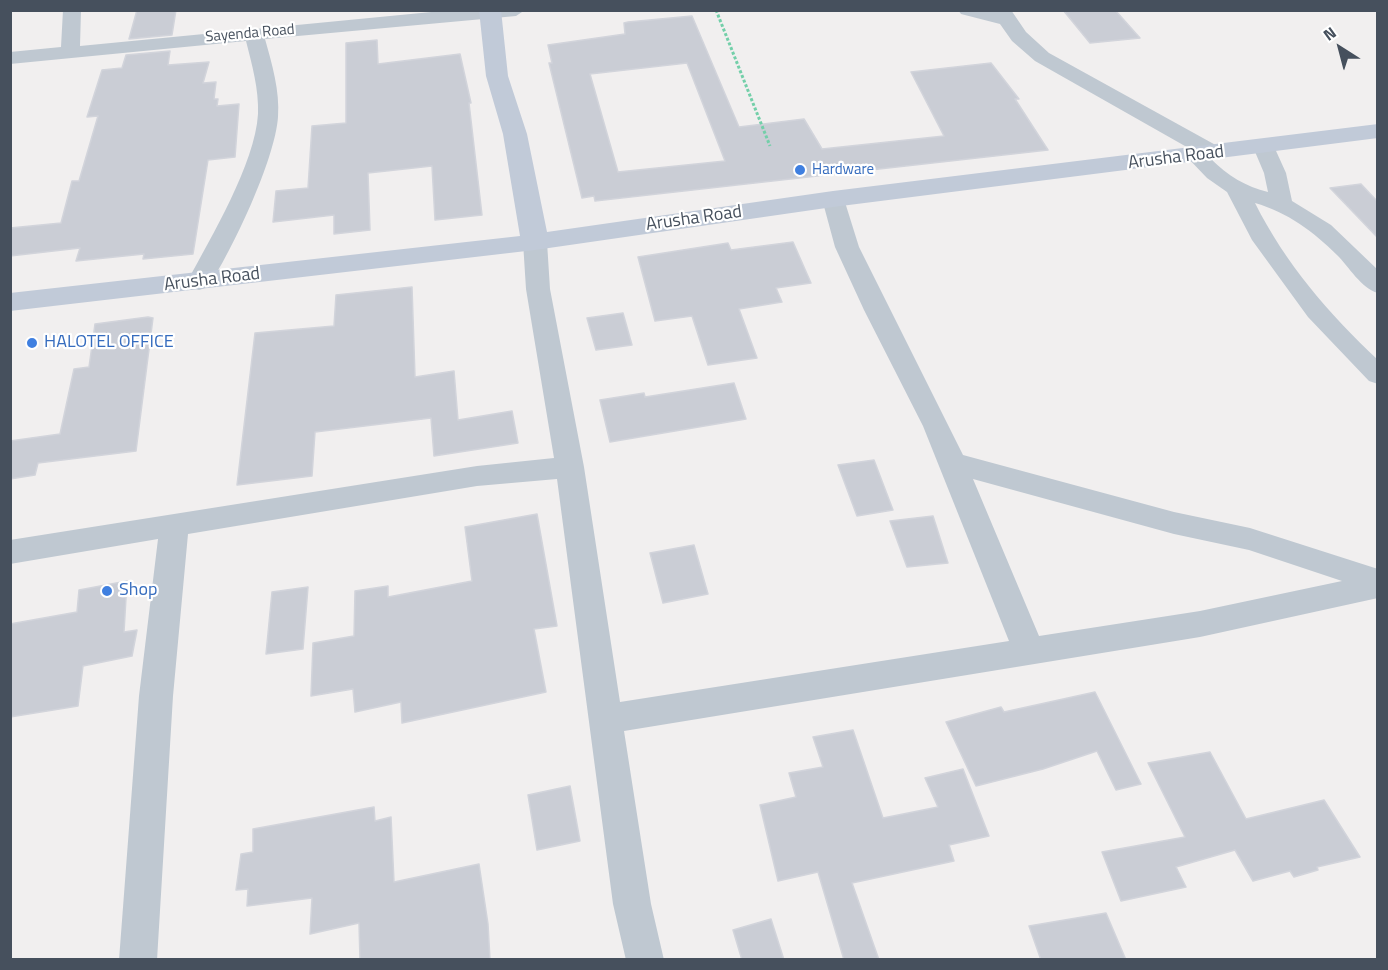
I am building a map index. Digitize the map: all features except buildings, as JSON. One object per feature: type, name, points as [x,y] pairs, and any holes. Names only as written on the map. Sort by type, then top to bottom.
[{"type":"main road","points":[[490,12],[497,76],[515,134],[535,242]]},
{"type":"main road","name":"Arusha Road","points":[[10,302],[535,242],[834,199],[1264,147],[1377,131]]},
{"type":"street","points":[[70,52],[72,10]]},
{"type":"street","points":[[199,282],[260,150],[268,117],[264,33],[274,10]]},
{"type":"street","name":"Sayenda Road","points":[[10,58],[516,10]]},
{"type":"street","points":[[967,10],[1004,15],[1021,40],[1042,57],[1204,154],[1212,174],[1237,189],[1281,204],[1320,228],[1351,254],[1377,285]]},
{"type":"street","points":[[1264,147],[1275,173],[1281,204]]},
{"type":"street","points":[[1237,189],[1248,215],[1307,299],[1377,375]]},
{"type":"street","points":[[834,199],[847,247],[871,299],[938,426],[1029,650]]},
{"type":"street","points":[[535,242],[540,299],[570,467],[632,904],[645,960]]},
{"type":"street","points":[[953,463],[1174,524],[1250,538],[1377,581]]},
{"type":"street","points":[[10,552],[477,476],[570,467]]},
{"type":"street","points":[[138,960],[156,696],[174,527]]},
{"type":"street","points":[[606,719],[1200,624],[1377,586]]},
{"type":"path","points":[[716,10],[770,146]]},
{"type":"place","name":"Hardware","points":[[800,170]]},
{"type":"place","name":"HALOTEL OFFICE","points":[[32,343]]},
{"type":"place","name":"Shop","points":[[107,591]]}]
